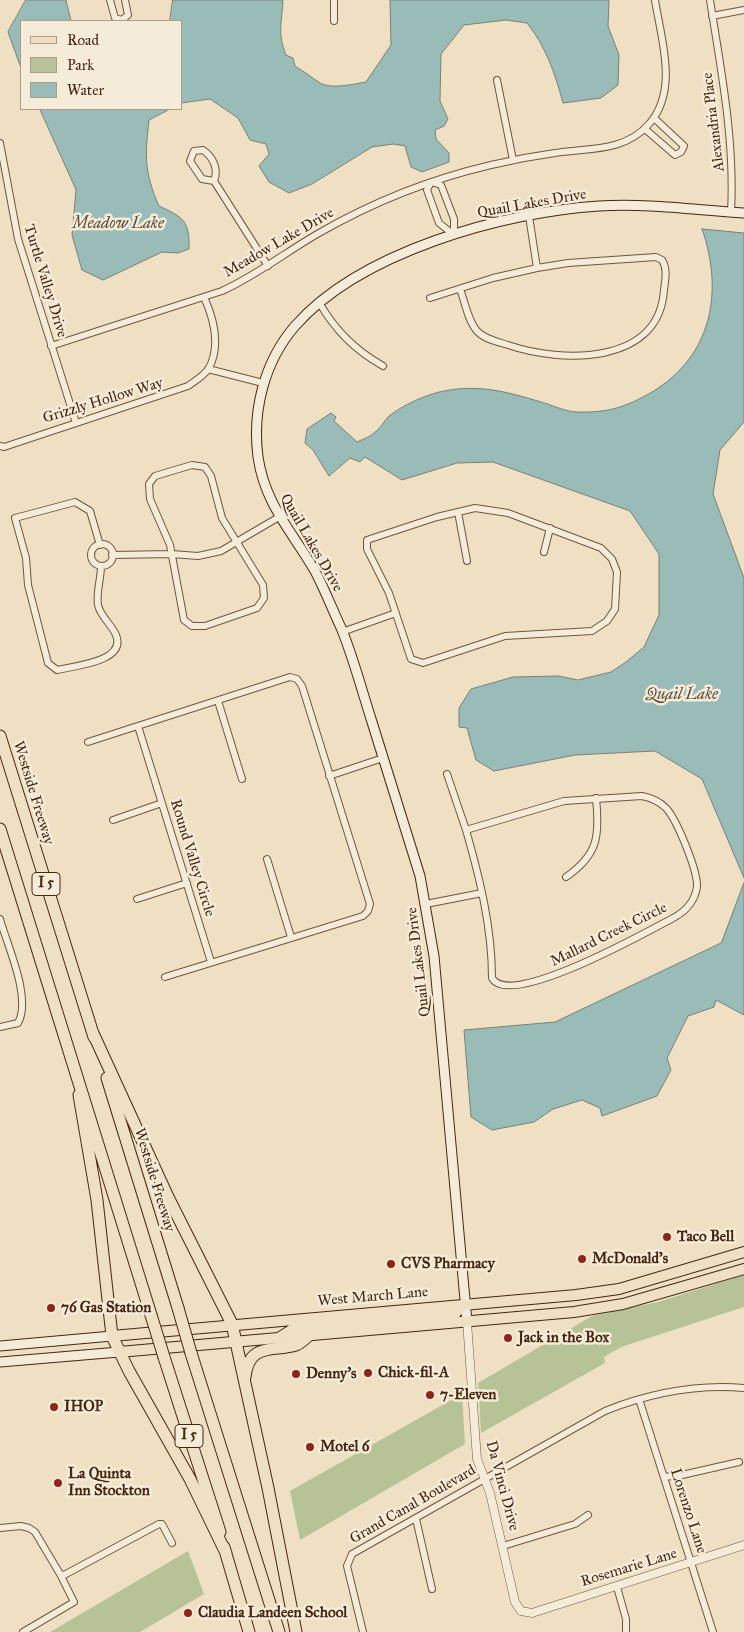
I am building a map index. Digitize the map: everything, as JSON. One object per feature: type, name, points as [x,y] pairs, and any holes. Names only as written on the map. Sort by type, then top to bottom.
[{"type":"highway","name":"Westside Freeway","points":[[0,736],[279,1632]]},
{"type":"highway","name":"I 5","points":[[0,829],[80,1080],[212,1519],[226,1554],[249,1632]]},
{"type":"highway","points":[[92,1031],[168,1197],[232,1324],[268,1488],[296,1632]]},
{"type":"highway","points":[[80,1080],[78,1100],[97,1200],[112,1336],[119,1352],[212,1519]]},
{"type":"highway","points":[[245,1379],[248,1365],[260,1351],[297,1344],[310,1336]]},
{"type":"main road","name":"Quail Lakes Drive","points":[[464,1304],[435,965],[420,876],[342,632],[314,571],[279,517],[268,495],[258,457],[257,429],[263,383],[284,342],[296,326],[334,291],[380,266],[454,235],[529,216],[569,209],[628,205],[667,206],[744,213]]},
{"type":"main road","name":"West March Lane","points":[[0,1346],[232,1324],[576,1296],[619,1290],[744,1252]]},
{"type":"main road","points":[[0,1362],[467,1322],[623,1304],[744,1269]]},
{"type":"main road","name":"Da Vinci Drive","points":[[464,1304],[467,1322]]},
{"type":"main road","points":[[277,1339],[293,1329],[455,1314],[464,1304]]},
{"type":"street","points":[[110,0],[113,15],[115,18],[122,20],[128,15],[126,0]]},
{"type":"street","points":[[334,0],[334,21]]},
{"type":"street","name":"Meadow Lake Drive","points":[[52,346],[204,297],[239,283],[349,217],[431,182],[513,160],[612,147],[631,139],[645,129],[654,118],[664,95],[666,79],[655,0]]},
{"type":"street","name":"Alexandria Place","points":[[710,0],[731,141],[733,179],[731,212]]},
{"type":"street","points":[[712,16],[744,10]]},
{"type":"street","points":[[497,80],[513,160]]},
{"type":"street","points":[[645,129],[675,155],[681,152],[684,146],[654,118]]},
{"type":"street","name":"Turtle Valley Drive","points":[[0,143],[15,226],[76,423]]},
{"type":"street","points":[[214,181],[202,179],[190,157],[194,151],[203,150],[212,160],[216,169],[214,181],[268,266]]},
{"type":"street","points":[[431,182],[441,185],[454,219],[454,235],[439,223],[427,190],[431,182]]},
{"type":"street","points":[[529,216],[536,268]]},
{"type":"street","points":[[430,298],[460,289],[536,268],[601,260],[659,258],[666,267],[660,308],[653,324],[643,336],[622,349],[600,354],[534,352],[481,334],[474,327],[460,289]]},
{"type":"street","points":[[204,297],[215,333],[214,352],[208,369],[263,383]]},
{"type":"street","points":[[320,304],[330,321],[347,340],[368,358],[383,366]]},
{"type":"street","name":"Grizzly Hollow Way","points":[[0,446],[4,447],[182,390],[208,369]]},
{"type":"street","points":[[192,465],[205,467],[211,476],[222,518],[236,543],[263,585],[264,598],[257,608],[205,626],[192,626],[184,620],[172,554],[150,499],[149,484],[155,476],[192,465]]},
{"type":"street","points":[[100,545],[90,511],[75,502],[15,518],[26,558],[28,585],[48,662],[56,670],[108,657],[115,652],[117,636],[98,607],[101,566]]},
{"type":"street","points":[[475,508],[494,510],[550,528],[601,548],[609,555],[616,567],[617,595],[615,609],[607,621],[598,629],[585,633],[526,633],[505,636],[420,663],[410,656],[396,612],[376,564],[367,549],[367,540],[380,534],[458,512],[475,508]]},
{"type":"street","points":[[458,512],[467,561]]},
{"type":"street","points":[[112,555],[172,554],[198,556],[221,551],[279,517]]},
{"type":"street","points":[[544,552],[550,528]]},
{"type":"street","points":[[100,545],[107,546],[112,555],[108,564],[101,566],[92,561],[91,554],[94,548],[100,545]]},
{"type":"street","points":[[342,632],[396,612]]},
{"type":"street","points":[[88,742],[290,677],[297,679],[302,686],[370,906],[363,916],[165,976]]},
{"type":"street","points":[[218,701],[242,779]]},
{"type":"street","name":"Round Valley Circle","points":[[138,726],[211,962]]},
{"type":"street","points":[[329,776],[383,758]]},
{"type":"street","name":"Mallard Creek Circle","points":[[447,774],[466,830],[482,892],[490,934],[492,978],[496,984],[502,986],[544,980],[563,973],[675,917],[686,909],[693,899],[696,879],[685,848],[667,809],[656,800],[642,796],[596,798],[551,804],[466,830]]},
{"type":"street","points":[[566,878],[584,864],[594,848],[598,829],[596,798]]},
{"type":"street","points":[[113,820],[162,803]]},
{"type":"street","points":[[266,859],[291,937]]},
{"type":"street","points":[[137,899],[187,883]]},
{"type":"street","points":[[426,904],[482,892]]},
{"type":"street","points":[[0,919],[22,994],[21,1018],[15,1026],[0,1027]]},
{"type":"street","name":"Da Vinci Drive","points":[[467,1322],[476,1449],[490,1493],[515,1602],[521,1611]]},
{"type":"street","name":"Grand Canal Boulevard","points":[[362,1632],[347,1561],[352,1554],[588,1419],[639,1399],[689,1388],[744,1388]]},
{"type":"street","name":"Lorenzo Lane","points":[[639,1399],[713,1632]]},
{"type":"street","points":[[664,1477],[682,1475],[739,1462]]},
{"type":"street","points":[[503,1546],[575,1524],[588,1515]]},
{"type":"street","points":[[416,1519],[422,1537],[432,1589]]},
{"type":"street","points":[[60,1574],[64,1575],[158,1524],[162,1524],[172,1543]]},
{"type":"street","points":[[0,1528],[29,1528],[34,1532],[60,1574],[74,1602],[23,1632]]},
{"type":"street","name":"Rosemarie Lane","points":[[521,1611],[532,1613],[744,1545]]},
{"type":"street","points":[[617,1586],[626,1619],[626,1632]]},
{"type":"green space","points":[[744,1275],[744,1307],[621,1347],[604,1357],[605,1363],[481,1433],[478,1383],[592,1316],[658,1302]]},
{"type":"green space","points":[[462,1394],[465,1444],[300,1540],[290,1491]]},
{"type":"green space","points":[[188,1551],[204,1594],[140,1632],[50,1632]]},
{"type":"water","points":[[26,0],[66,0],[71,20],[20,20],[20,65],[8,32]]},
{"type":"water","points":[[173,0],[283,0],[281,34],[286,55],[293,58],[295,66],[322,84],[338,86],[366,82],[391,45],[390,0],[609,0],[608,26],[619,55],[618,85],[601,98],[563,103],[557,81],[540,41],[527,23],[506,20],[464,25],[441,54],[440,101],[448,119],[444,126],[435,130],[436,139],[449,153],[449,162],[422,172],[411,167],[405,146],[393,144],[372,147],[312,184],[289,193],[269,182],[259,166],[269,154],[266,144],[250,140],[238,118],[210,99],[182,103],[182,20],[170,20]]},
{"type":"water","name":"Meadow Lake","points":[[40,110],[168,110],[149,120],[147,144],[148,174],[159,206],[174,213],[186,226],[189,249],[178,253],[162,252],[103,280],[82,270],[72,235],[76,190]]},
{"type":"water","name":"Quail Lake","points":[[702,229],[744,233],[744,422],[720,450],[713,494],[744,578],[744,878],[702,779],[655,751],[575,755],[494,771],[476,760],[467,728],[459,727],[459,708],[471,689],[513,677],[559,676],[578,680],[611,672],[644,647],[659,615],[659,554],[630,511],[493,462],[457,463],[402,480],[365,457],[360,462],[350,458],[329,476],[313,450],[305,443],[307,429],[331,413],[336,417],[334,421],[357,442],[368,437],[389,416],[408,404],[423,397],[457,389],[469,388],[505,392],[573,412],[607,410],[643,397],[672,377],[688,360],[700,341],[708,321],[712,299],[712,276],[709,253]]},
{"type":"water","points":[[744,883],[744,1015],[716,1000],[714,1007],[688,1016],[667,1058],[671,1070],[657,1096],[602,1116],[600,1108],[582,1100],[553,1109],[534,1122],[492,1130],[471,1117],[464,1030],[555,1022],[721,943]]},
{"type":"place","name":"Taco Bell","points":[[667,1237]]},
{"type":"place","name":"McDonald's","points":[[582,1259]]},
{"type":"place","name":"CVS Pharmacy","points":[[391,1264]]},
{"type":"place","name":"76 Gas Station","points":[[51,1308]]},
{"type":"place","name":"Jack in the Box","points":[[508,1338]]},
{"type":"place","name":"Chick-fil-A","points":[[368,1373]]},
{"type":"place","name":"Denny's","points":[[296,1374]]},
{"type":"place","name":"7-Eleven","points":[[430,1395]]},
{"type":"place","name":"IHOP","points":[[54,1407]]},
{"type":"place","name":"Motel 6","points":[[310,1447]]},
{"type":"place","name":"La Quinta Inn Stockton","points":[[58,1483]]},
{"type":"place","name":"Claudia Landeen School","points":[[188,1613]]}]
